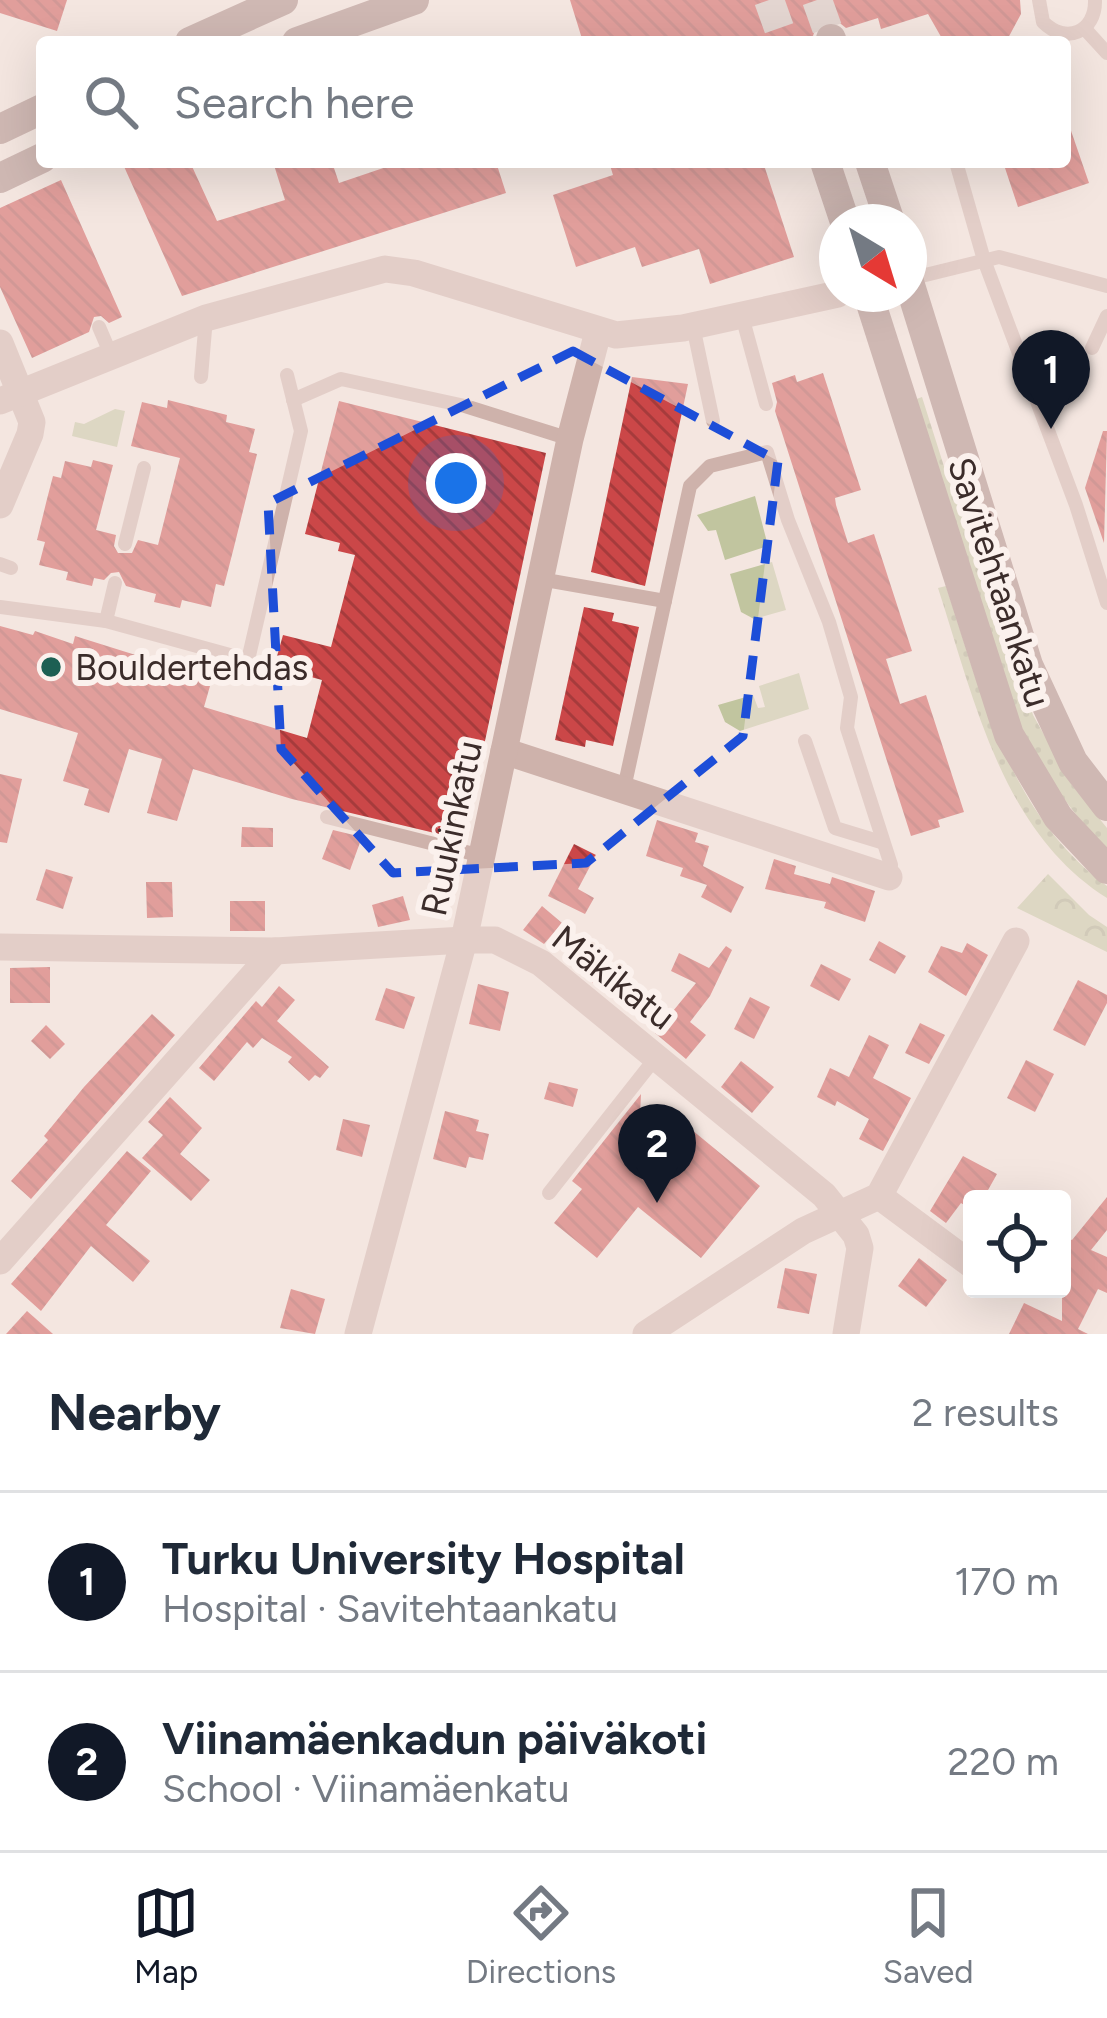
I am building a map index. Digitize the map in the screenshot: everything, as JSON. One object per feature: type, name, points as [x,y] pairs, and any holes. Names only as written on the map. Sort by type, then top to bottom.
[{"type":"main road","points":[[203,36],[283,0]]},
{"type":"main road","points":[[313,36],[409,0]]},
{"type":"main road","points":[[0,129],[36,113]]},
{"type":"main road","points":[[0,177],[36,161]]},
{"type":"main road","points":[[827,168],[838,204]]},
{"type":"main road","points":[[872,168],[884,204]]},
{"type":"main road","name":"Savitehtaankatu","points":[[874,312],[1009,735],[1049,805],[1107,868]]},
{"type":"main road","name":"Savitehtaankatu","points":[[919,312],[1028,665],[1073,762],[1107,806]]},
{"type":"street","points":[[10,396],[206,318],[354,274],[398,269],[598,332],[637,334],[694,326],[819,298]]},
{"type":"street","name":"Ruukinkatu","points":[[358,1334],[464,940],[570,439],[598,332]]},
{"type":"street","points":[[0,344],[10,396],[32,422],[0,505]]},
{"type":"street","points":[[504,751],[889,877]]},
{"type":"street","name":"Mäkikatu","points":[[0,947],[275,951],[495,940],[542,963],[798,1171],[842,1214]]},
{"type":"street","points":[[646,1334],[803,1231],[878,1196],[1016,941]]},
{"type":"street","points":[[0,1261],[275,951]]},
{"type":"street","points":[[878,1196],[963,1258]]},
{"type":"street","points":[[842,1214],[860,1248],[846,1334]]},
{"type":"lane","points":[[1039,0],[1038,12],[1048,36]]},
{"type":"lane","points":[[1059,36],[1084,28],[1099,3]]},
{"type":"lane","points":[[1084,28],[1107,53]]},
{"type":"lane","points":[[958,168],[984,260],[1082,504],[1107,602]]},
{"type":"lane","points":[[927,275],[1005,257],[1107,286]]},
{"type":"lane","points":[[742,316],[766,404]]},
{"type":"lane","points":[[1092,348],[1107,316]]},
{"type":"lane","points":[[201,377],[206,318]]},
{"type":"lane","points":[[694,326],[713,421]]},
{"type":"lane","points":[[99,327],[111,355]]},
{"type":"lane","points":[[0,607],[106,621],[248,660],[301,431],[287,375]]},
{"type":"lane","points":[[293,400],[341,379],[465,406],[570,439]]},
{"type":"lane","points":[[622,793],[690,486],[710,466],[767,452],[846,678],[851,697],[847,728],[891,865],[889,877]]},
{"type":"lane","points":[[125,544],[144,468]]},
{"type":"lane","points":[[540,579],[665,601]]},
{"type":"lane","points":[[106,621],[115,584]]},
{"type":"lane","points":[[805,741],[835,828],[881,842]]},
{"type":"lane","points":[[327,817],[482,856]]},
{"type":"lane","points":[[549,1193],[657,1056]]},
{"type":"highlighted area","points":[[573,351],[778,461],[743,736],[586,863],[393,873],[281,749],[268,503]]},
{"type":"green space","points":[[922,397],[948,479],[969,518],[1033,715],[1072,785],[1107,828],[1107,849],[1054,785],[1014,712],[914,400]]},
{"type":"green space","points":[[115,409],[125,411],[117,447],[72,436],[75,422],[84,424]]},
{"type":"green space","points":[[755,496],[768,546],[725,560],[716,530],[708,531],[697,515]]},
{"type":"green space","points":[[772,562],[786,610],[754,619],[741,612],[730,574]]},
{"type":"green space","points":[[946,586],[987,710],[1022,788],[1073,857],[1107,886],[1107,898],[1071,870],[1016,799],[979,717],[938,588]]},
{"type":"green space","points":[[799,673],[809,709],[740,731],[725,722],[718,705],[753,695],[758,708],[765,707],[759,686]]},
{"type":"green space","points":[[1048,874],[1107,927],[1107,952],[1017,908]]},
{"type":"building","points":[[0,0],[67,0],[57,31],[0,13]]},
{"type":"building","points":[[570,0],[1020,0],[1021,14],[1009,36],[941,36],[928,14],[881,29],[878,18],[846,28],[836,20],[826,20],[813,36],[581,36]]},
{"type":"building","points":[[1071,131],[1089,183],[1018,207],[1005,168],[1071,168]]},
{"type":"building","points":[[125,168],[193,168],[217,221],[285,200],[275,168],[334,168],[339,183],[383,168],[498,168],[506,193],[182,296]]},
{"type":"building","points":[[611,168],[765,168],[794,257],[710,284],[699,249],[642,267],[635,247],[576,267],[553,195],[613,175]]},
{"type":"building","points":[[61,180],[122,317],[109,323],[94,317],[89,332],[32,358],[0,287],[0,208]]},
{"type":"building","points":[[823,373],[861,490],[835,498],[848,543],[874,534],[912,651],[886,659],[900,704],[926,695],[964,812],[938,820],[940,827],[911,836],[775,411],[772,383],[795,375],[797,382]]},
{"type":"building","points":[[632,377],[688,384],[645,586],[591,572]]},
{"type":"building","points":[[168,400],[227,415],[226,422],[255,429],[249,452],[257,454],[224,586],[216,584],[211,607],[182,600],[180,608],[154,602],[156,594],[126,586],[119,572],[104,580],[94,578],[92,586],[66,580],[68,572],[39,565],[45,542],[37,540],[47,499],[53,476],[61,478],[65,461],[91,467],[93,460],[113,465],[96,530],[116,535],[118,553],[132,553],[138,540],[158,545],[180,458],[131,446],[142,402],[167,408]]},
{"type":"building","points":[[339,401],[546,453],[464,840],[292,799],[193,769],[177,821],[147,813],[162,759],[129,749],[109,813],[84,805],[89,789],[63,781],[78,733],[0,709],[0,626],[73,644],[75,636],[212,679],[204,707],[307,738],[322,680],[274,667],[283,635],[331,647],[355,555],[338,551],[340,543],[305,534]]},
{"type":"building","points":[[1103,431],[1107,431],[1104,543],[1085,488]]},
{"type":"building","points":[[584,607],[614,613],[612,621],[639,627],[613,746],[586,740],[585,747],[555,740]]},
{"type":"building","points":[[0,774],[22,779],[7,843],[0,842]]},
{"type":"building","points":[[657,820],[698,833],[695,842],[709,846],[703,866],[744,887],[731,913],[701,897],[707,885],[680,876],[683,868],[646,856]]},
{"type":"building","points":[[242,827],[273,828],[273,847],[241,847]]},
{"type":"building","points":[[333,830],[362,837],[350,870],[322,859]]},
{"type":"building","points":[[574,844],[596,855],[578,889],[594,898],[585,914],[548,896]]},
{"type":"building","points":[[774,859],[796,866],[794,874],[830,884],[832,877],[875,891],[865,922],[824,908],[826,902],[765,889]]},
{"type":"building","points":[[46,869],[73,877],[63,909],[36,900]]},
{"type":"building","points":[[146,882],[172,882],[173,917],[147,918]]},
{"type":"building","points":[[403,896],[410,920],[378,927],[372,905]]},
{"type":"building","points":[[230,901],[265,901],[265,931],[230,931]]},
{"type":"building","points":[[542,906],[562,923],[544,944],[523,930]]},
{"type":"building","points":[[879,941],[906,956],[895,974],[869,960]]},
{"type":"building","points":[[967,943],[988,955],[966,996],[928,972],[941,946],[962,953]]},
{"type":"building","points":[[726,946],[732,950],[710,996],[690,1022],[706,1035],[686,1059],[655,1033],[696,983],[671,971],[679,953],[709,968]]},
{"type":"building","points":[[591,956],[601,964],[606,958],[622,972],[605,993],[579,971]]},
{"type":"building","points":[[821,964],[851,979],[839,1001],[810,986]]},
{"type":"building","points":[[50,967],[50,1003],[10,1003],[10,968]]},
{"type":"building","points":[[1078,980],[1107,995],[1085,1046],[1053,1030]]},
{"type":"building","points":[[478,984],[509,992],[500,1031],[469,1024]]},
{"type":"building","points":[[279,986],[295,1000],[277,1021],[329,1067],[320,1078],[315,1075],[309,1081],[288,1062],[292,1057],[262,1038],[253,1048],[247,1042],[214,1081],[199,1068],[256,1001],[262,1007]]},
{"type":"building","points":[[386,988],[415,997],[404,1029],[375,1020]]},
{"type":"building","points":[[750,997],[770,1007],[754,1039],[734,1029]]},
{"type":"building","points":[[152,1014],[175,1035],[31,1199],[11,1181],[48,1140],[44,1136],[84,1087]]},
{"type":"building","points":[[920,1023],[945,1035],[929,1064],[905,1053]]},
{"type":"building","points":[[46,1025],[65,1044],[50,1059],[31,1041]]},
{"type":"building","points":[[869,1035],[889,1045],[873,1078],[911,1098],[883,1151],[859,1139],[869,1119],[837,1101],[835,1106],[817,1097],[830,1068],[849,1077]]},
{"type":"building","points":[[1026,1060],[1054,1074],[1035,1112],[1007,1098]]},
{"type":"building","points":[[741,1061],[774,1087],[752,1113],[721,1087]]},
{"type":"building","points":[[549,1082],[578,1089],[573,1107],[544,1099]]},
{"type":"building","points":[[641,1094],[640,1116],[664,1135],[668,1130],[682,1142],[692,1130],[760,1186],[701,1258],[638,1207],[597,1258],[554,1223],[582,1189],[572,1181]]},
{"type":"building","points":[[170,1097],[202,1128],[180,1154],[210,1180],[191,1201],[142,1158],[163,1135],[148,1122]]},
{"type":"building","points":[[445,1111],[479,1120],[476,1131],[489,1134],[483,1160],[469,1157],[466,1168],[433,1159]]},
{"type":"building","points":[[343,1119],[370,1125],[362,1157],[336,1150]]},
{"type":"building","points":[[127,1151],[151,1171],[106,1225],[150,1261],[133,1282],[91,1246],[41,1311],[11,1284]]},
{"type":"building","points":[[963,1156],[997,1174],[988,1190],[963,1190],[963,1204],[946,1223],[930,1211]]},
{"type":"building","points":[[1107,1197],[1107,1230],[1091,1250],[1107,1257],[1107,1293],[1098,1289],[1078,1329],[1088,1334],[1009,1334],[1024,1303],[1062,1321],[1062,1298],[1071,1298],[1072,1240]]},
{"type":"building","points":[[919,1258],[947,1280],[926,1307],[898,1286]]},
{"type":"building","points":[[785,1268],[817,1274],[809,1314],[777,1308]]},
{"type":"building","points":[[291,1289],[325,1299],[315,1334],[280,1328]]},
{"type":"building","points":[[27,1311],[53,1334],[6,1334]]},
{"type":"tunnel","points":[[769,0],[782,36]]},
{"type":"tunnel","points":[[817,0],[830,36]]},
{"type":"place","name":"Turku University Hospital","points":[[1051,429]]},
{"type":"place","name":"Bouldertehdas","points":[[51,667]]},
{"type":"place","name":"Viinamäenkadun päiväkoti","points":[[657,1203]]}]
